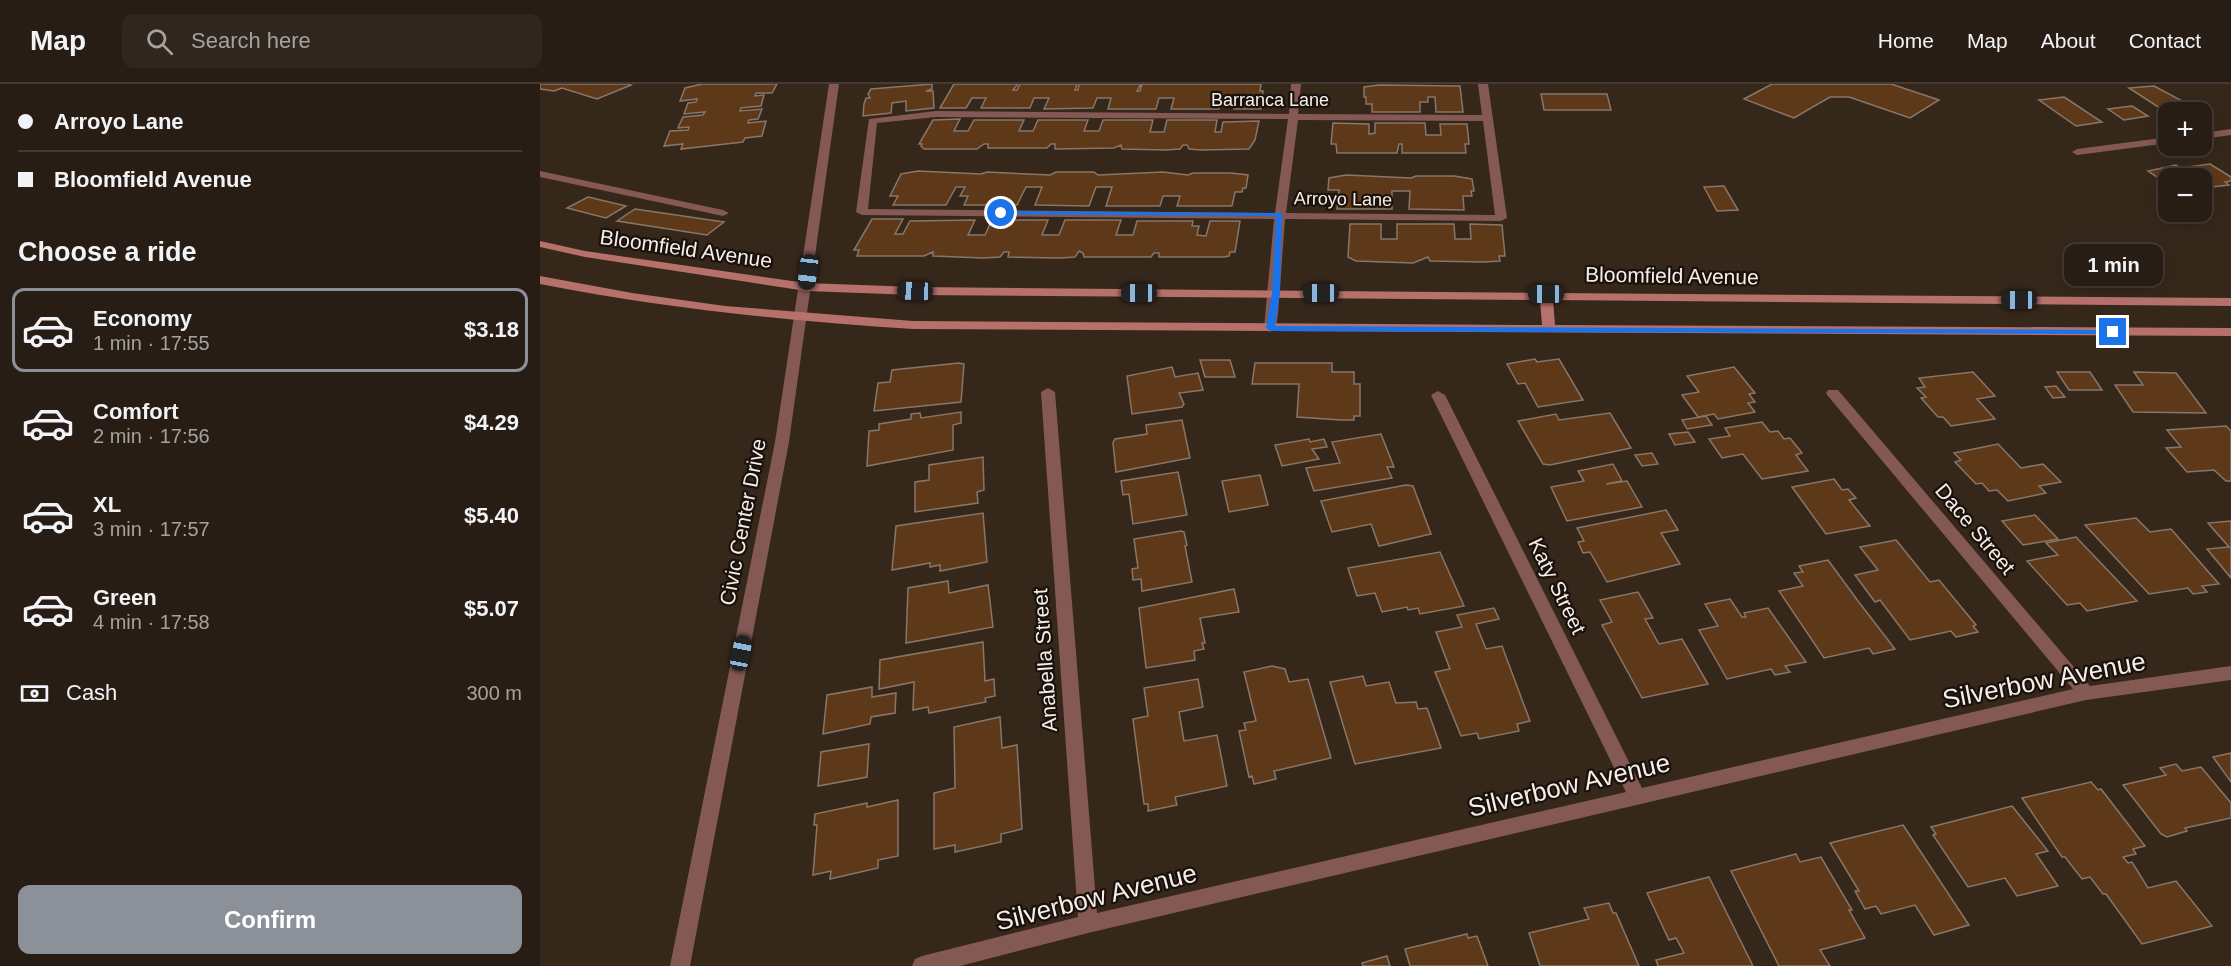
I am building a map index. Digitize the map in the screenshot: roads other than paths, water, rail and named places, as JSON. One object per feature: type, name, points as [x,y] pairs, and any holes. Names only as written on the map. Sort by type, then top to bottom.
[{"type":"main road","name":"Bloomfield Avenue","points":[[540,244],[585,254],[806,287],[1048,293],[1546,294],[2231,302]]},
{"type":"main road","points":[[540,280],[661,303],[802,319],[913,325],[2231,332]]},
{"type":"main road","points":[[1546,294],[1549,330]]},
{"type":"street","name":"Civic Center Drive","points":[[680,966],[782,442],[802,319],[834,84]]},
{"type":"street","points":[[1270,328],[1276,293],[1280,214],[1294,117],[1296,84]]},
{"type":"street","points":[[1483,84],[1488,118]]},
{"type":"street","name":"Barranca Lane","points":[[861,212],[872,121],[936,114],[1488,118]]},
{"type":"street","name":"Arroyo Lane","points":[[861,212],[1280,214],[1501,218],[1488,118]]},
{"type":"street","points":[[2212,135],[2231,132]]},
{"type":"street","points":[[2077,152],[2158,141]]},
{"type":"street","points":[[540,174],[723,213]]},
{"type":"street","name":"Anabella Street","points":[[1048,392],[1088,924]]},
{"type":"street","name":"Dace Street","points":[[1833,393],[2086,693]]},
{"type":"street","name":"Katy Street","points":[[1438,395],[1637,796]]},
{"type":"street","name":"Silverbow Avenue","points":[[922,966],[1088,924],[2086,693],[2231,673]]}]
